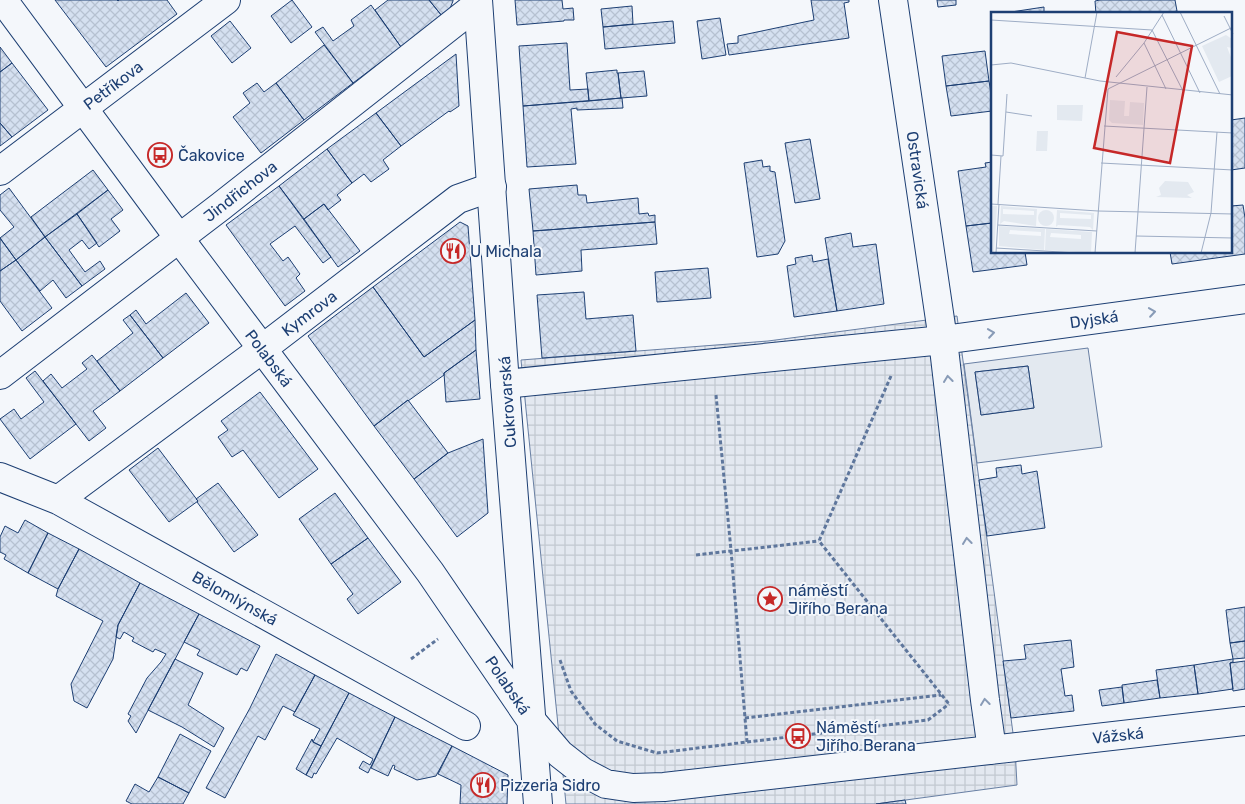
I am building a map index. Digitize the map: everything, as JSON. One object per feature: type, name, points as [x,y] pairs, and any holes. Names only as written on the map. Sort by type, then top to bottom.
[{"type":"street","name":"Polabská","points":[[3,0],[430,572],[531,720]]},
{"type":"street","name":"Petříkova","points":[[0,171],[226,0]]},
{"type":"street","name":"Ostravická","points":[[893,0],[943,340]]},
{"type":"street","name":"Cukrovarská","points":[[478,2],[505,384],[538,804]]},
{"type":"street","name":"Jindřichova","points":[[0,375],[180,238],[478,2]]},
{"type":"street","name":"Kymrova","points":[[58,500],[262,349],[458,199],[492,187]]},
{"type":"street","name":"Dyjská","points":[[943,340],[1245,299]]},
{"type":"street","points":[[505,384],[943,340],[992,750],[674,786],[633,788],[606,784],[582,772],[560,754],[531,720]]},
{"type":"street","name":"Bělomlýnská","points":[[0,477],[58,500],[466,726]]},
{"type":"street","name":"Vážská","points":[[992,750],[1245,721]]},
{"type":"path","points":[[818,541],[905,343]]},
{"type":"path","points":[[715,387],[747,742]]},
{"type":"path","points":[[696,555],[818,541]]},
{"type":"path","points":[[818,541],[949,704]]},
{"type":"path","points":[[383,680],[445,634]]},
{"type":"path","points":[[560,660],[571,691],[595,724],[617,741],[657,753],[928,720],[949,704],[985,700]]},
{"type":"path","points":[[745,718],[941,695]]},
{"type":"shaded area","name":"náměstí Jiřího Berana","points":[[957,316],[1015,748],[1017,785],[876,804],[566,804],[521,360],[768,341]]},
{"type":"shaded area","points":[[1088,348],[1102,447],[977,463],[964,364]],"holes":[[[1028,366],[1034,408],[981,415],[975,372]]]},
{"type":"building","points":[[55,0],[167,0],[177,14],[106,67]]},
{"type":"building","points":[[292,0],[312,27],[291,43],[271,16]]},
{"type":"building","points":[[388,0],[429,0],[442,16],[401,47],[375,10]]},
{"type":"building","points":[[429,0],[453,1],[449,11],[442,16]]},
{"type":"building","points":[[515,0],[562,0],[563,9],[573,8],[574,20],[517,25]]},
{"type":"building","points":[[811,0],[849,0],[849,2],[844,3],[849,38],[729,55],[727,44],[738,43],[738,36],[814,20]]},
{"type":"building","points":[[937,0],[956,0],[956,5],[938,7]]},
{"type":"building","points":[[1175,0],[1177,11],[1096,12],[1095,1]]},
{"type":"building","points":[[371,5],[401,47],[353,83],[315,32],[323,27],[333,41],[354,26],[351,20]]},
{"type":"building","points":[[632,6],[633,24],[603,27],[601,9]]},
{"type":"building","points":[[1044,7],[1044,12],[1011,12]]},
{"type":"building","points":[[720,18],[726,55],[702,59],[697,21]]},
{"type":"building","points":[[230,21],[251,48],[232,63],[211,36]]},
{"type":"building","points":[[673,21],[675,43],[605,49],[603,27]]},
{"type":"building","points":[[567,43],[570,90],[588,89],[589,101],[523,106],[519,46]]},
{"type":"building","points":[[324,45],[353,83],[304,120],[276,83]]},
{"type":"building","points":[[0,47],[12,63],[0,72]]},
{"type":"building","points":[[985,51],[989,81],[946,86],[942,56]]},
{"type":"building","points":[[456,54],[459,106],[449,111],[401,146],[376,113]]},
{"type":"building","points":[[12,63],[48,110],[12,137],[0,123],[0,72]]},
{"type":"building","points":[[617,70],[621,98],[589,101],[586,73]]},
{"type":"building","points":[[644,71],[647,96],[621,98],[618,73]]},
{"type":"building","points":[[989,81],[991,111],[951,116],[946,86]]},
{"type":"building","points":[[257,83],[264,92],[276,83],[304,120],[261,153],[233,117],[250,103],[243,93]]},
{"type":"building","points":[[622,98],[623,108],[571,109],[576,164],[527,167],[523,106]]},
{"type":"building","points":[[376,113],[401,146],[383,160],[389,169],[371,182],[364,174],[352,183],[327,149]]},
{"type":"building","points":[[1245,118],[1245,168],[1232,170],[1232,120]]},
{"type":"building","points":[[0,123],[12,137],[0,146]]},
{"type":"building","points":[[810,139],[820,199],[795,203],[785,143]]},
{"type":"building","points":[[327,149],[352,183],[337,195],[341,200],[328,210],[324,204],[304,219],[279,186]]},
{"type":"building","points":[[762,160],[763,167],[770,166],[770,171],[775,172],[785,241],[778,254],[757,257],[744,163]]},
{"type":"building","points":[[991,162],[991,223],[966,226],[958,171],[986,167],[985,163]]},
{"type":"building","points":[[93,170],[108,190],[45,237],[31,217]]},
{"type":"building","points":[[577,185],[578,195],[586,195],[587,203],[638,198],[639,214],[648,213],[649,216],[655,215],[655,222],[533,231],[529,189]]},
{"type":"building","points":[[279,186],[331,257],[323,263],[295,226],[270,244],[283,261],[288,257],[300,274],[296,278],[305,291],[285,306],[226,225]]},
{"type":"building","points":[[9,188],[45,237],[16,260],[0,238],[14,227],[0,210],[0,195]]},
{"type":"building","points":[[108,190],[123,210],[111,219],[120,231],[99,247],[77,214]]},
{"type":"building","points":[[324,204],[360,251],[338,267],[304,219]]},
{"type":"building","points":[[1243,205],[1245,254],[1172,264],[1170,254],[1232,254],[1232,206]]},
{"type":"building","points":[[77,214],[97,243],[89,249],[82,240],[69,250],[85,272],[100,261],[105,269],[82,286],[45,237]]},
{"type":"building","points":[[460,222],[468,226],[475,320],[424,357],[373,287]]},
{"type":"building","points":[[655,222],[657,244],[581,250],[582,271],[536,275],[533,231]]},
{"type":"building","points":[[991,223],[991,254],[1025,254],[1027,265],[973,272],[966,226]]},
{"type":"building","points":[[851,233],[853,247],[876,244],[884,304],[837,311],[825,238]]},
{"type":"building","points":[[45,237],[82,286],[66,298],[53,280],[40,291],[16,260]]},
{"type":"building","points":[[0,238],[16,260],[0,271]]},
{"type":"building","points":[[812,255],[813,262],[828,259],[837,311],[794,317],[787,266],[796,264],[795,258]]},
{"type":"building","points":[[16,260],[52,308],[22,331],[0,301],[0,271]]},
{"type":"building","points":[[708,268],[711,298],[657,302],[655,272]]},
{"type":"building","points":[[373,287],[424,357],[475,320],[476,350],[374,426],[308,336]]},
{"type":"building","points":[[584,292],[586,319],[633,315],[636,351],[542,358],[537,295]]},
{"type":"building","points":[[186,293],[209,323],[163,358],[130,315],[136,310],[146,324]]},
{"type":"building","points":[[130,315],[163,358],[120,391],[97,361],[133,333],[123,320]]},
{"type":"building","points":[[476,350],[480,399],[446,402],[444,373]]},
{"type":"building","points":[[92,355],[120,391],[93,411],[106,428],[89,441],[43,381],[51,374],[62,388],[87,369],[82,363]]},
{"type":"building","points":[[1028,366],[1034,408],[981,415],[975,372]]},
{"type":"building","points":[[35,371],[76,424],[30,459],[0,419],[14,409],[21,419],[44,402],[26,378]]},
{"type":"building","points":[[260,392],[318,469],[279,498],[243,450],[232,457],[218,437],[228,430],[221,421]]},
{"type":"building","points":[[408,400],[448,453],[414,479],[374,426]]},
{"type":"building","points":[[483,439],[488,513],[457,537],[414,479],[448,453]]},
{"type":"building","points":[[158,448],[198,501],[169,522],[129,470]]},
{"type":"building","points":[[1021,465],[1022,474],[1037,471],[1045,528],[987,536],[979,480],[997,477],[996,468]]},
{"type":"building","points":[[218,483],[258,535],[234,552],[196,499]]},
{"type":"building","points":[[335,493],[368,538],[331,564],[299,519]]},
{"type":"building","points":[[25,520],[48,533],[28,573],[4,559],[6,555],[0,552],[0,537],[5,526],[18,533]]},
{"type":"building","points":[[48,533],[79,549],[58,589],[28,573]]},
{"type":"building","points":[[368,538],[401,582],[358,614],[347,599],[353,594],[331,564]]},
{"type":"building","points":[[79,549],[140,583],[118,625],[113,659],[87,708],[74,701],[71,684],[103,621],[56,596]]},
{"type":"building","points":[[140,583],[199,614],[136,733],[128,721],[131,716],[128,714],[147,678],[166,654],[155,649],[153,652],[132,641],[134,638],[124,632],[120,639],[116,637],[118,625]]},
{"type":"building","points":[[1245,607],[1245,641],[1230,643],[1226,610]]},
{"type":"building","points":[[199,614],[260,646],[247,671],[241,668],[237,675],[197,655],[200,650],[184,642]]},
{"type":"building","points":[[1071,640],[1074,667],[1061,669],[1065,696],[1072,695],[1074,711],[1011,718],[1003,661],[1026,659],[1024,645]]},
{"type":"building","points":[[1245,641],[1245,658],[1233,659],[1230,643]]},
{"type":"building","points":[[276,654],[315,675],[295,712],[283,706],[265,740],[258,736],[225,798],[206,788],[250,708]]},
{"type":"building","points":[[175,659],[203,673],[188,705],[224,728],[214,747],[182,727],[148,710]]},
{"type":"building","points":[[1233,659],[1233,662],[1230,663],[1233,689],[1198,694],[1194,665]]},
{"type":"building","points":[[1245,661],[1245,689],[1233,691],[1230,663]]},
{"type":"building","points":[[1194,665],[1198,694],[1160,698],[1156,670]]},
{"type":"building","points":[[315,675],[349,693],[321,746],[313,742],[320,729],[293,715]]},
{"type":"building","points":[[1157,680],[1160,698],[1124,703],[1122,685]]},
{"type":"building","points":[[1122,687],[1124,703],[1102,706],[1099,690]]},
{"type":"building","points":[[349,693],[395,717],[368,773],[359,768],[363,761],[370,765],[373,759],[337,738],[312,778],[306,775]]},
{"type":"building","points":[[395,717],[452,746],[436,776],[417,780],[394,769],[395,766],[393,765],[388,776],[371,768]]},
{"type":"building","points":[[180,734],[211,751],[189,793],[158,777]]},
{"type":"building","points":[[312,739],[313,742],[321,746],[306,775],[296,769]]},
{"type":"building","points":[[452,746],[508,775],[507,804],[460,804],[461,785],[438,774]]},
{"type":"building","points":[[158,777],[189,793],[183,804],[132,804],[126,801],[135,784],[149,792]]},
{"type":"building","points":[[905,800],[906,804],[876,804]]},
{"type":"place","name":"Čakovice","points":[[160,155]]},
{"type":"place","name":"U Michala","points":[[453,251]]},
{"type":"place","name":"náměstí Jiřího Berana","points":[[770,599]]},
{"type":"place","name":"Náměstí Jiřího Berana","points":[[798,736]]},
{"type":"place","name":"Pizzeria Sidro","points":[[483,785]]}]
